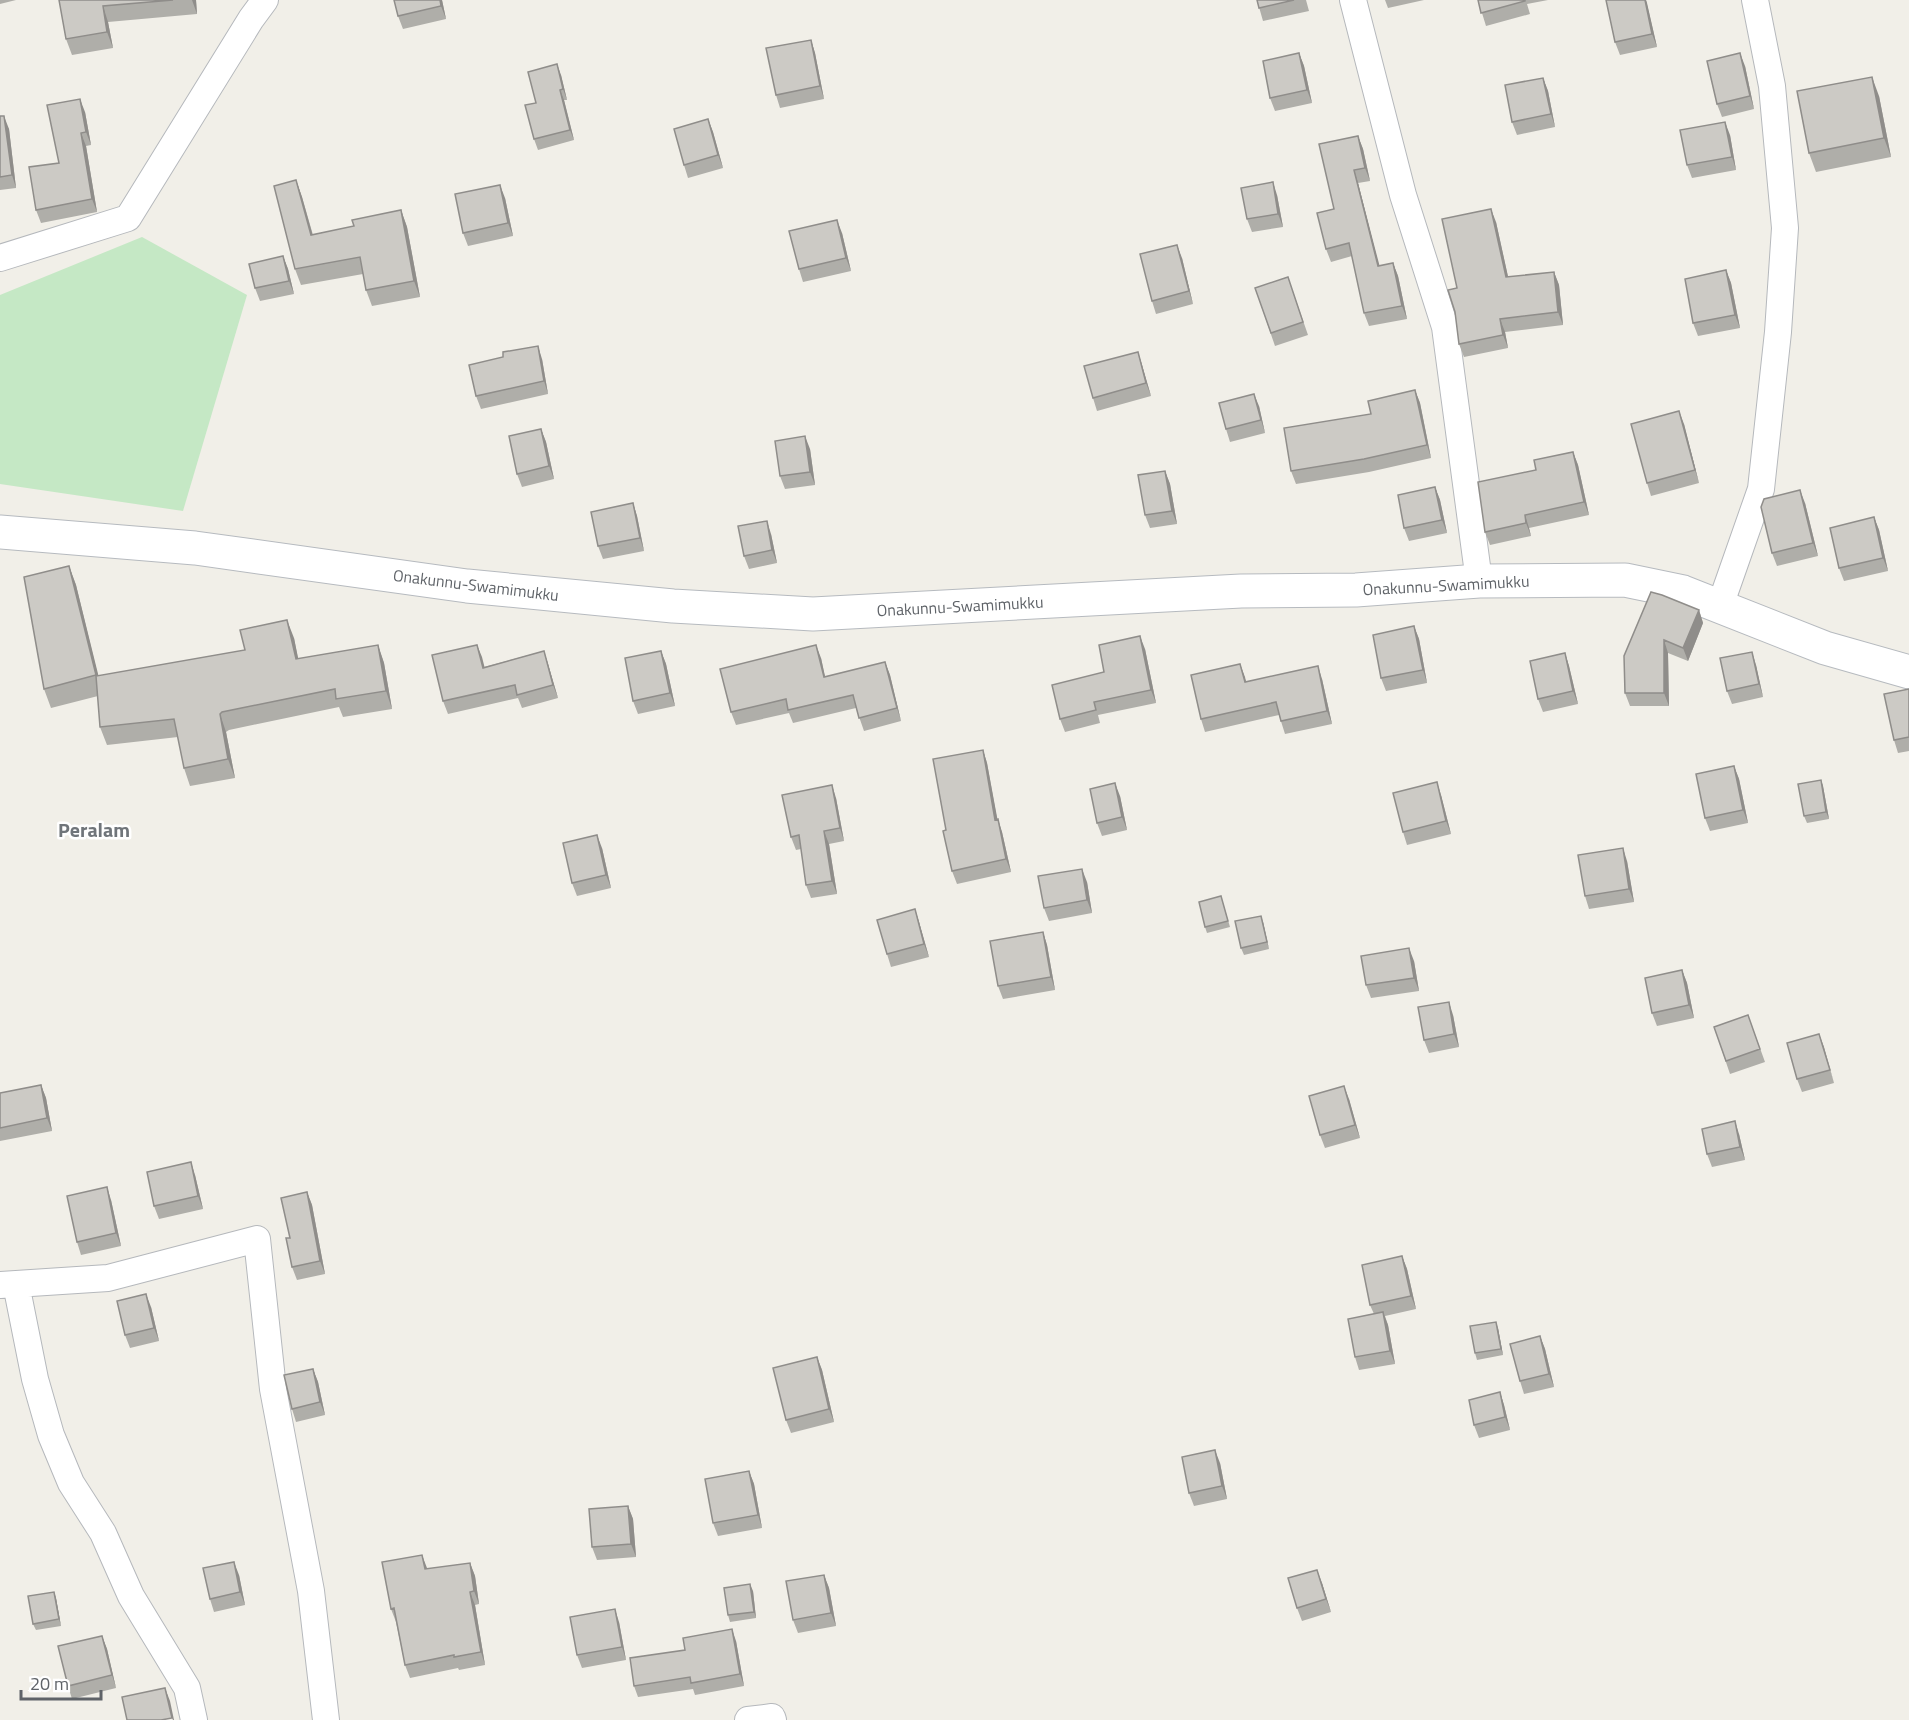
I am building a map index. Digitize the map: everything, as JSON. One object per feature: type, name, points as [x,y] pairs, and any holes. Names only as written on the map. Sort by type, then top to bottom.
[{"type":"street","points":[[0,258],[128,218],[265,0]]},
{"type":"street","points":[[1353,0],[1403,195],[1445,327],[1479,581]]},
{"type":"street","points":[[1720,606],[1761,489],[1778,332],[1785,228],[1772,86],[1755,0]]},
{"type":"street","name":"Onakunnu-Swamimukku","points":[[0,532],[195,548],[478,587],[674,606],[813,614],[1105,597],[1241,591],[1356,590],[1479,581],[1625,580],[1683,592],[1825,648],[1909,672]]},
{"type":"street","points":[[194,1720],[188,1688],[131,1596],[103,1533],[71,1483],[51,1435],[8,1285],[108,1278],[257,1239],[273,1389],[311,1591],[326,1720]]},
{"type":"street","points":[[748,1720],[772,1717],[773,1720]]},
{"type":"green space","points":[[142,237],[247,295],[183,511],[0,484],[0,295]]},
{"type":"building","points":[[59,0],[173,0],[103,6],[107,32],[66,39]]},
{"type":"building","points":[[394,0],[440,0],[441,6],[398,16]]},
{"type":"building","points":[[1257,0],[1294,0],[1259,8]]},
{"type":"building","points":[[1478,0],[1525,0],[1525,1],[1481,13]]},
{"type":"building","points":[[1606,0],[1645,0],[1652,34],[1615,42]]},
{"type":"building","points":[[811,40],[820,86],[776,95],[766,48]]},
{"type":"building","points":[[1299,53],[1307,90],[1270,98],[1263,61]]},
{"type":"building","points":[[1740,53],[1750,96],[1717,104],[1707,61]]},
{"type":"building","points":[[557,64],[563,89],[560,90],[570,130],[534,139],[525,105],[536,103],[528,72]]},
{"type":"building","points":[[1872,77],[1884,138],[1809,153],[1797,91]]},
{"type":"building","points":[[1543,78],[1551,114],[1512,122],[1505,85]]},
{"type":"building","points":[[80,99],[86,132],[81,133],[92,199],[36,210],[29,167],[59,163],[47,105]]},
{"type":"building","points":[[0,116],[4,116],[12,175],[0,177]]},
{"type":"building","points":[[708,119],[718,155],[684,165],[674,129]]},
{"type":"building","points":[[1725,122],[1732,157],[1687,165],[1680,130]]},
{"type":"building","points":[[1358,136],[1365,168],[1354,170],[1378,266],[1393,263],[1402,306],[1364,313],[1349,243],[1326,249],[1317,213],[1334,209],[1319,144]]},
{"type":"building","points":[[296,180],[311,235],[354,226],[352,220],[401,210],[414,281],[366,290],[360,257],[295,269],[274,186]]},
{"type":"building","points":[[1273,182],[1278,214],[1247,219],[1241,188]]},
{"type":"building","points":[[500,185],[508,223],[463,233],[455,194]]},
{"type":"building","points":[[1491,209],[1506,277],[1554,272],[1558,312],[1500,319],[1503,335],[1459,344],[1455,312],[1448,290],[1457,288],[1442,219]]},
{"type":"building","points":[[837,220],[846,258],[799,269],[789,231]]},
{"type":"building","points":[[1177,245],[1189,291],[1152,301],[1140,254]]},
{"type":"building","points":[[283,256],[289,281],[255,288],[249,264]]},
{"type":"building","points":[[1726,270],[1735,315],[1693,323],[1685,279]]},
{"type":"building","points":[[1288,277],[1303,322],[1271,333],[1255,288]]},
{"type":"building","points":[[538,346],[544,381],[476,396],[469,365],[503,357],[503,352]]},
{"type":"building","points":[[1138,352],[1146,383],[1093,398],[1084,366]]},
{"type":"building","points":[[1415,390],[1427,445],[1364,459],[1291,471],[1284,428],[1371,414],[1368,401]]},
{"type":"building","points":[[1254,394],[1261,420],[1226,429],[1219,403]]},
{"type":"building","points":[[1679,411],[1695,470],[1647,483],[1631,424]]},
{"type":"building","points":[[541,429],[549,466],[517,474],[509,436]]},
{"type":"building","points":[[805,436],[810,472],[780,476],[775,441]]},
{"type":"building","points":[[1573,452],[1584,502],[1525,515],[1526,523],[1485,532],[1478,482],[1536,470],[1534,460]]},
{"type":"building","points":[[1165,471],[1172,511],[1145,515],[1138,475]]},
{"type":"building","points":[[1435,487],[1442,520],[1404,528],[1398,495]]},
{"type":"building","points":[[1800,490],[1813,543],[1772,553],[1761,507],[1764,499]]},
{"type":"building","points":[[633,503],[640,538],[598,546],[591,512]]},
{"type":"building","points":[[1874,517],[1883,558],[1839,568],[1830,528]]},
{"type":"building","points":[[767,521],[772,550],[744,556],[738,526]]},
{"type":"building","points":[[69,566],[96,675],[44,689],[24,577]]},
{"type":"building","points":[[1651,592],[1699,610],[1683,648],[1664,640],[1664,693],[1625,693],[1624,656]]},
{"type":"building","points":[[287,620],[296,659],[378,645],[386,691],[336,699],[335,689],[222,712],[220,714],[228,759],[184,768],[174,719],[100,727],[96,676],[245,650],[240,630]]},
{"type":"building","points":[[1414,626],[1423,670],[1381,678],[1373,635]]},
{"type":"building","points":[[1140,636],[1151,690],[1094,702],[1096,710],[1060,719],[1052,685],[1104,672],[1099,645]]},
{"type":"building","points":[[477,645],[483,668],[544,651],[553,685],[517,695],[515,685],[443,701],[432,655]]},
{"type":"building","points":[[816,645],[824,677],[885,662],[897,708],[859,718],[853,695],[788,710],[786,699],[731,712],[720,669]]},
{"type":"building","points":[[661,651],[670,693],[633,701],[625,658]]},
{"type":"building","points":[[1752,652],[1759,684],[1727,691],[1720,658]]},
{"type":"building","points":[[1565,653],[1573,691],[1538,699],[1530,661]]},
{"type":"building","points":[[1240,664],[1245,682],[1318,666],[1327,711],[1281,721],[1276,702],[1201,719],[1191,675]]},
{"type":"building","points":[[1909,689],[1909,737],[1894,740],[1884,694]]},
{"type":"building","points":[[983,750],[995,820],[998,819],[1006,859],[952,871],[943,831],[946,830],[933,759]]},
{"type":"building","points":[[1734,766],[1743,810],[1705,818],[1696,774]]},
{"type":"building","points":[[1821,780],[1826,812],[1804,816],[1798,784]]},
{"type":"building","points":[[1437,782],[1446,821],[1403,832],[1393,793]]},
{"type":"building","points":[[1115,783],[1122,817],[1097,823],[1090,789]]},
{"type":"building","points":[[832,785],[840,828],[824,831],[832,881],[806,885],[799,835],[791,837],[782,795]]},
{"type":"building","points":[[597,835],[606,875],[572,883],[563,843]]},
{"type":"building","points":[[1623,848],[1629,889],[1585,896],[1578,855]]},
{"type":"building","points":[[1082,869],[1087,900],[1044,908],[1038,876]]},
{"type":"building","points":[[1221,896],[1228,921],[1205,927],[1199,902]]},
{"type":"building","points":[[915,909],[924,944],[887,954],[877,920]]},
{"type":"building","points":[[1261,916],[1267,942],[1241,948],[1235,921]]},
{"type":"building","points":[[1043,932],[1051,977],[998,986],[990,941]]},
{"type":"building","points":[[1409,948],[1414,978],[1366,985],[1361,956]]},
{"type":"building","points":[[1682,970],[1689,1005],[1652,1013],[1645,978]]},
{"type":"building","points":[[1449,1002],[1454,1034],[1424,1040],[1418,1007]]},
{"type":"building","points":[[1748,1015],[1760,1049],[1726,1061],[1714,1027]]},
{"type":"building","points":[[1819,1034],[1830,1070],[1797,1079],[1787,1043]]},
{"type":"building","points":[[41,1085],[47,1118],[0,1128],[0,1093]]},
{"type":"building","points":[[1344,1086],[1355,1125],[1320,1135],[1309,1096]]},
{"type":"building","points":[[1735,1121],[1740,1147],[1707,1154],[1702,1129]]},
{"type":"building","points":[[191,1162],[198,1196],[154,1206],[147,1172]]},
{"type":"building","points":[[107,1187],[116,1233],[77,1242],[67,1196]]},
{"type":"building","points":[[307,1192],[320,1261],[292,1267],[286,1238],[290,1238],[281,1198]]},
{"type":"building","points":[[1402,1256],[1411,1296],[1370,1305],[1362,1265]]},
{"type":"building","points":[[146,1294],[154,1328],[125,1335],[117,1301]]},
{"type":"building","points":[[1383,1312],[1390,1351],[1355,1357],[1348,1319]]},
{"type":"building","points":[[1496,1322],[1501,1349],[1475,1353],[1470,1326]]},
{"type":"building","points":[[1540,1336],[1549,1374],[1520,1381],[1510,1344]]},
{"type":"building","points":[[817,1357],[829,1409],[786,1420],[773,1368]]},
{"type":"building","points":[[313,1369],[320,1402],[292,1409],[284,1375]]},
{"type":"building","points":[[1500,1392],[1505,1417],[1474,1425],[1469,1400]]},
{"type":"building","points":[[1215,1450],[1222,1486],[1189,1493],[1182,1457]]},
{"type":"building","points":[[749,1471],[758,1515],[713,1523],[705,1479]]},
{"type":"building","points":[[628,1506],[631,1544],[592,1547],[589,1509]]},
{"type":"building","points":[[422,1555],[425,1569],[470,1563],[474,1591],[470,1592],[481,1652],[405,1665],[382,1562]]},
{"type":"building","points":[[234,1562],[240,1592],[210,1599],[203,1568]]},
{"type":"building","points":[[1317,1570],[1326,1599],[1297,1608],[1288,1578]]},
{"type":"building","points":[[824,1575],[831,1613],[793,1620],[786,1581]]},
{"type":"building","points":[[750,1584],[754,1612],[728,1615],[724,1588]]},
{"type":"building","points":[[54,1592],[59,1619],[33,1624],[28,1596]]},
{"type":"building","points":[[615,1609],[622,1647],[577,1655],[570,1617]]},
{"type":"building","points":[[732,1629],[740,1674],[691,1683],[690,1677],[634,1686],[630,1658],[685,1650],[683,1638]]},
{"type":"building","points":[[102,1636],[112,1675],[68,1686],[58,1646]]},
{"type":"building","points":[[165,1688],[172,1718],[127,1720],[122,1697]]},
{"type":"district","name":"Peralam","points":[[94,829]]}]
